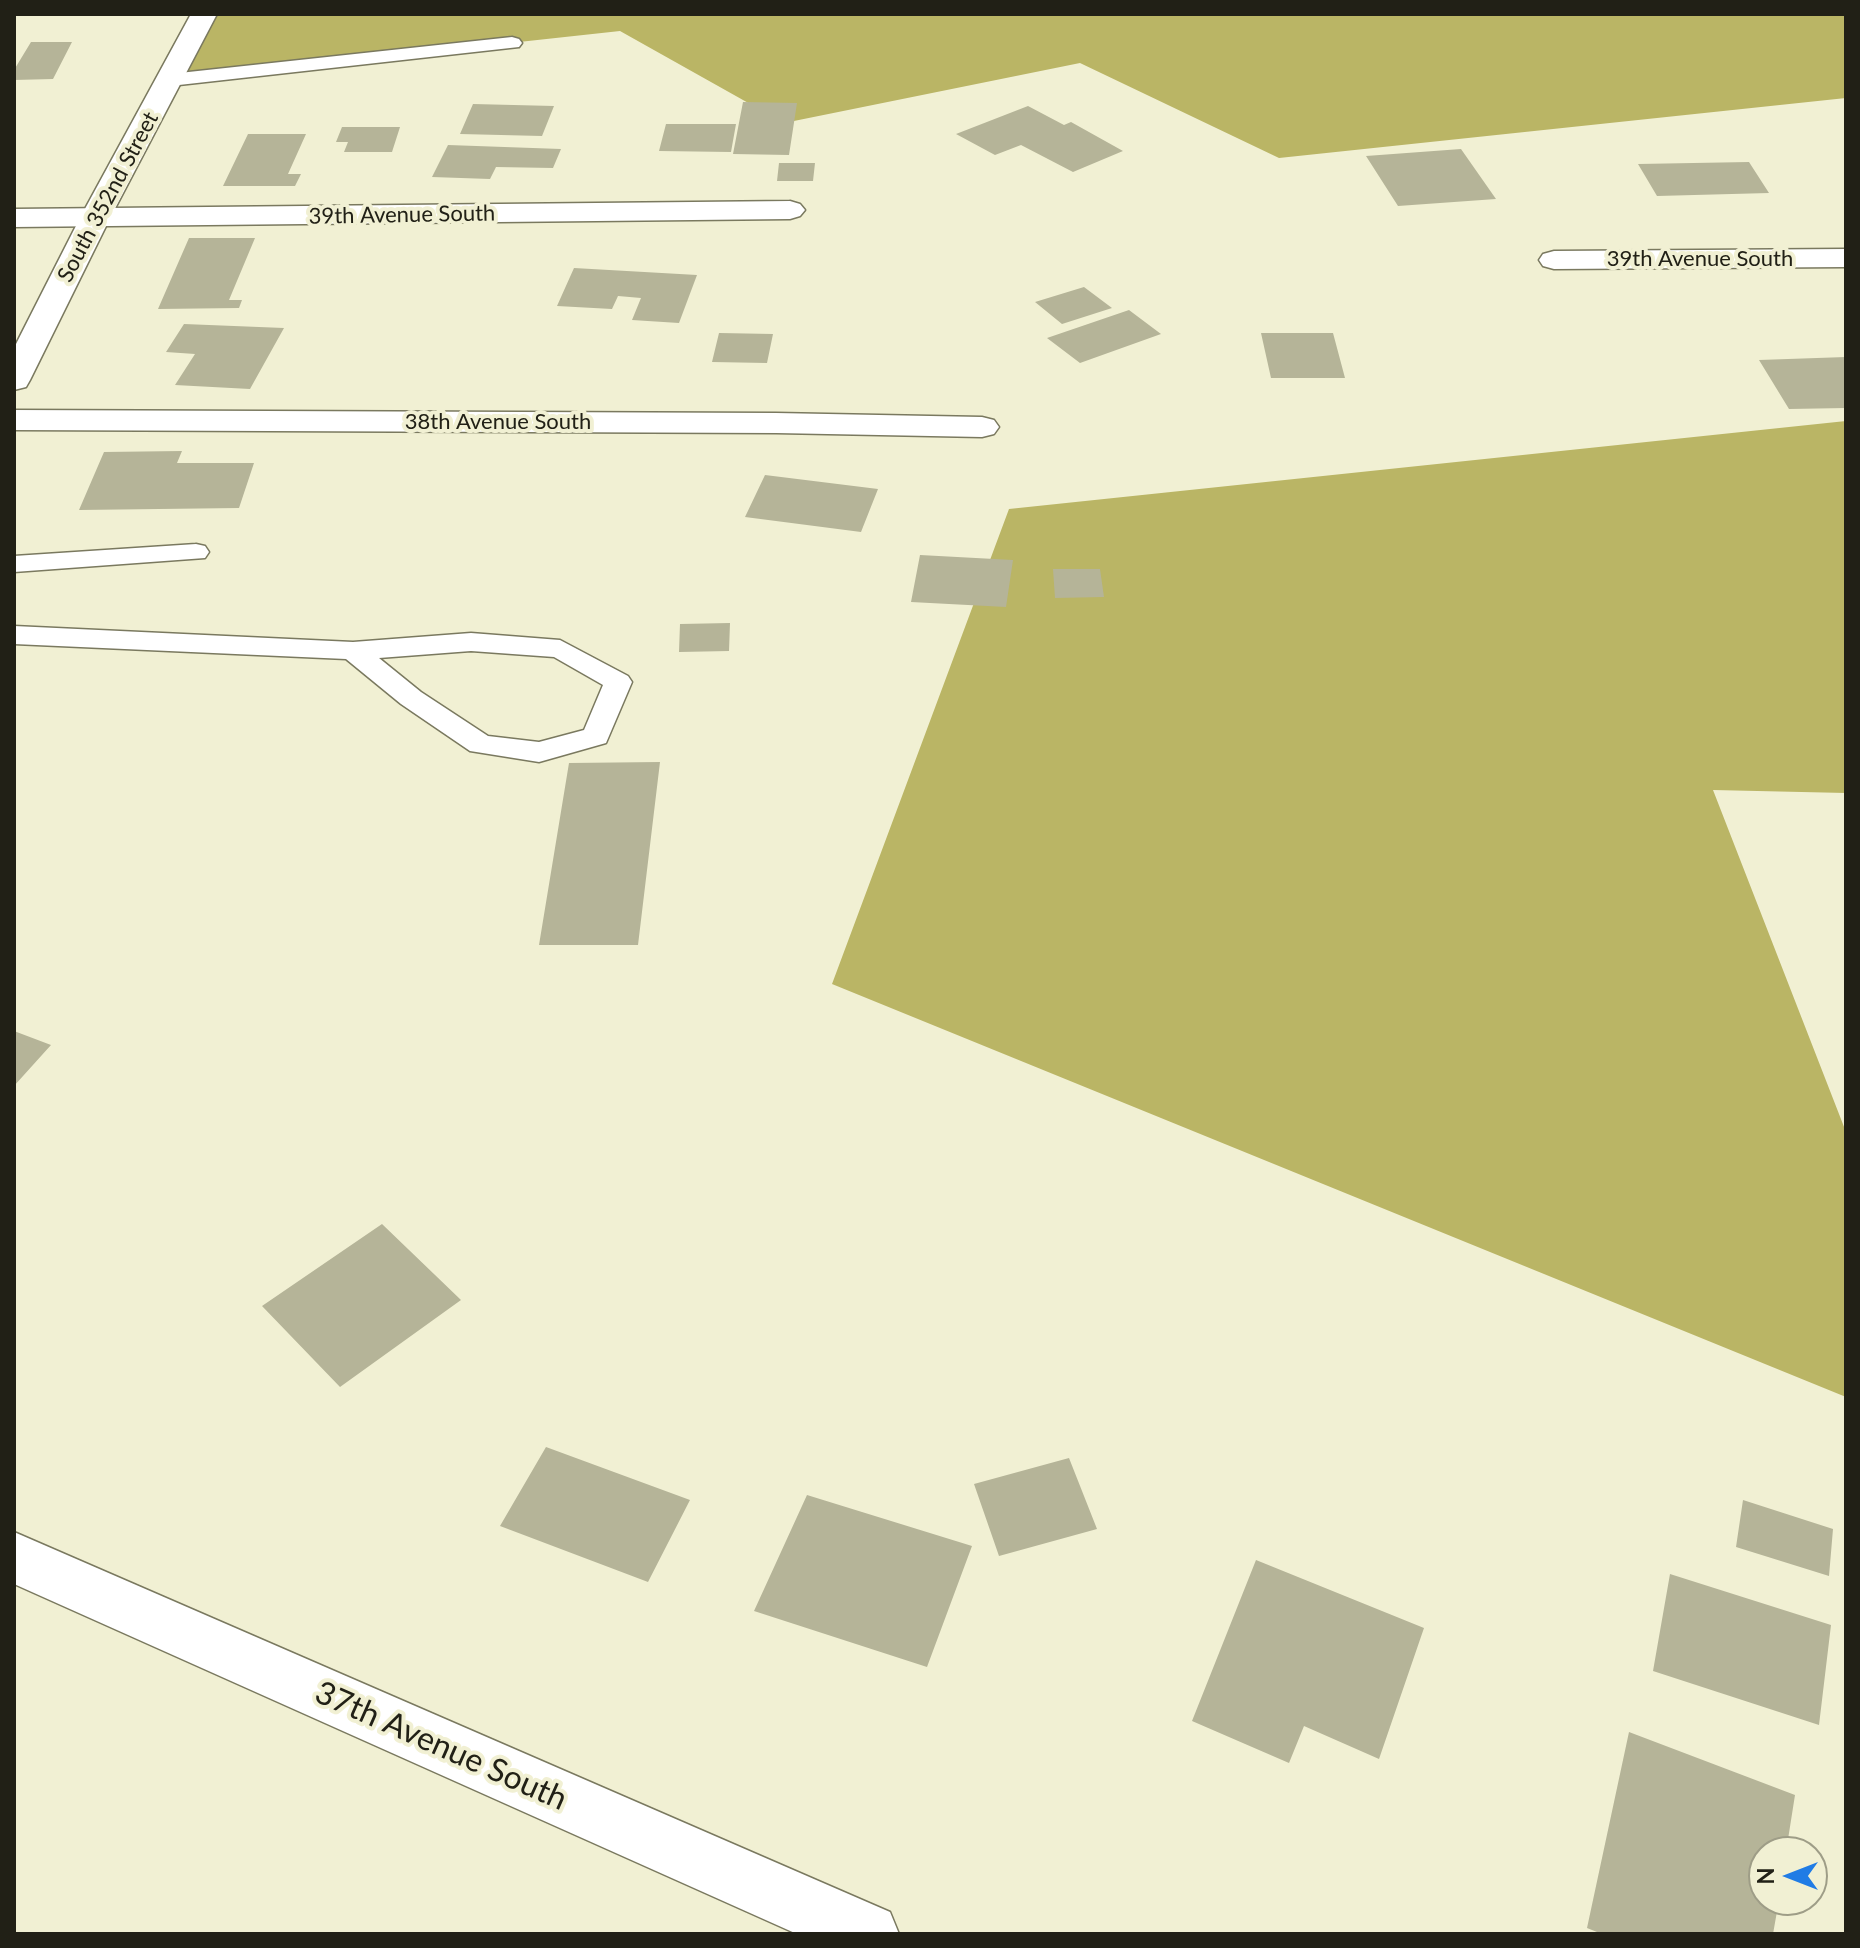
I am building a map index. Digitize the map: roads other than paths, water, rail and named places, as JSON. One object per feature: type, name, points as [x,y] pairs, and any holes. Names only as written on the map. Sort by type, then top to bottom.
[{"type":"street","name":"South 352nd Street","points":[[14,380],[95,218],[204,14]]},
{"type":"street","name":"39th Avenue South","points":[[14,218],[790,210]]},
{"type":"street","name":"39th Avenue South","points":[[1554,260],[1846,258]]},
{"type":"street","name":"38th Avenue South","points":[[14,420],[776,423],[982,427]]},
{"type":"street","name":"37th Avenue South","points":[[14,1557],[868,1934]]},
{"type":"lane","points":[[170,80],[512,43]]},
{"type":"lane","points":[[14,564],[196,552]]},
{"type":"lane","points":[[14,635],[353,651],[471,642],[560,649],[618,682],[596,736],[539,752],[480,744],[411,698],[353,651]]}]
